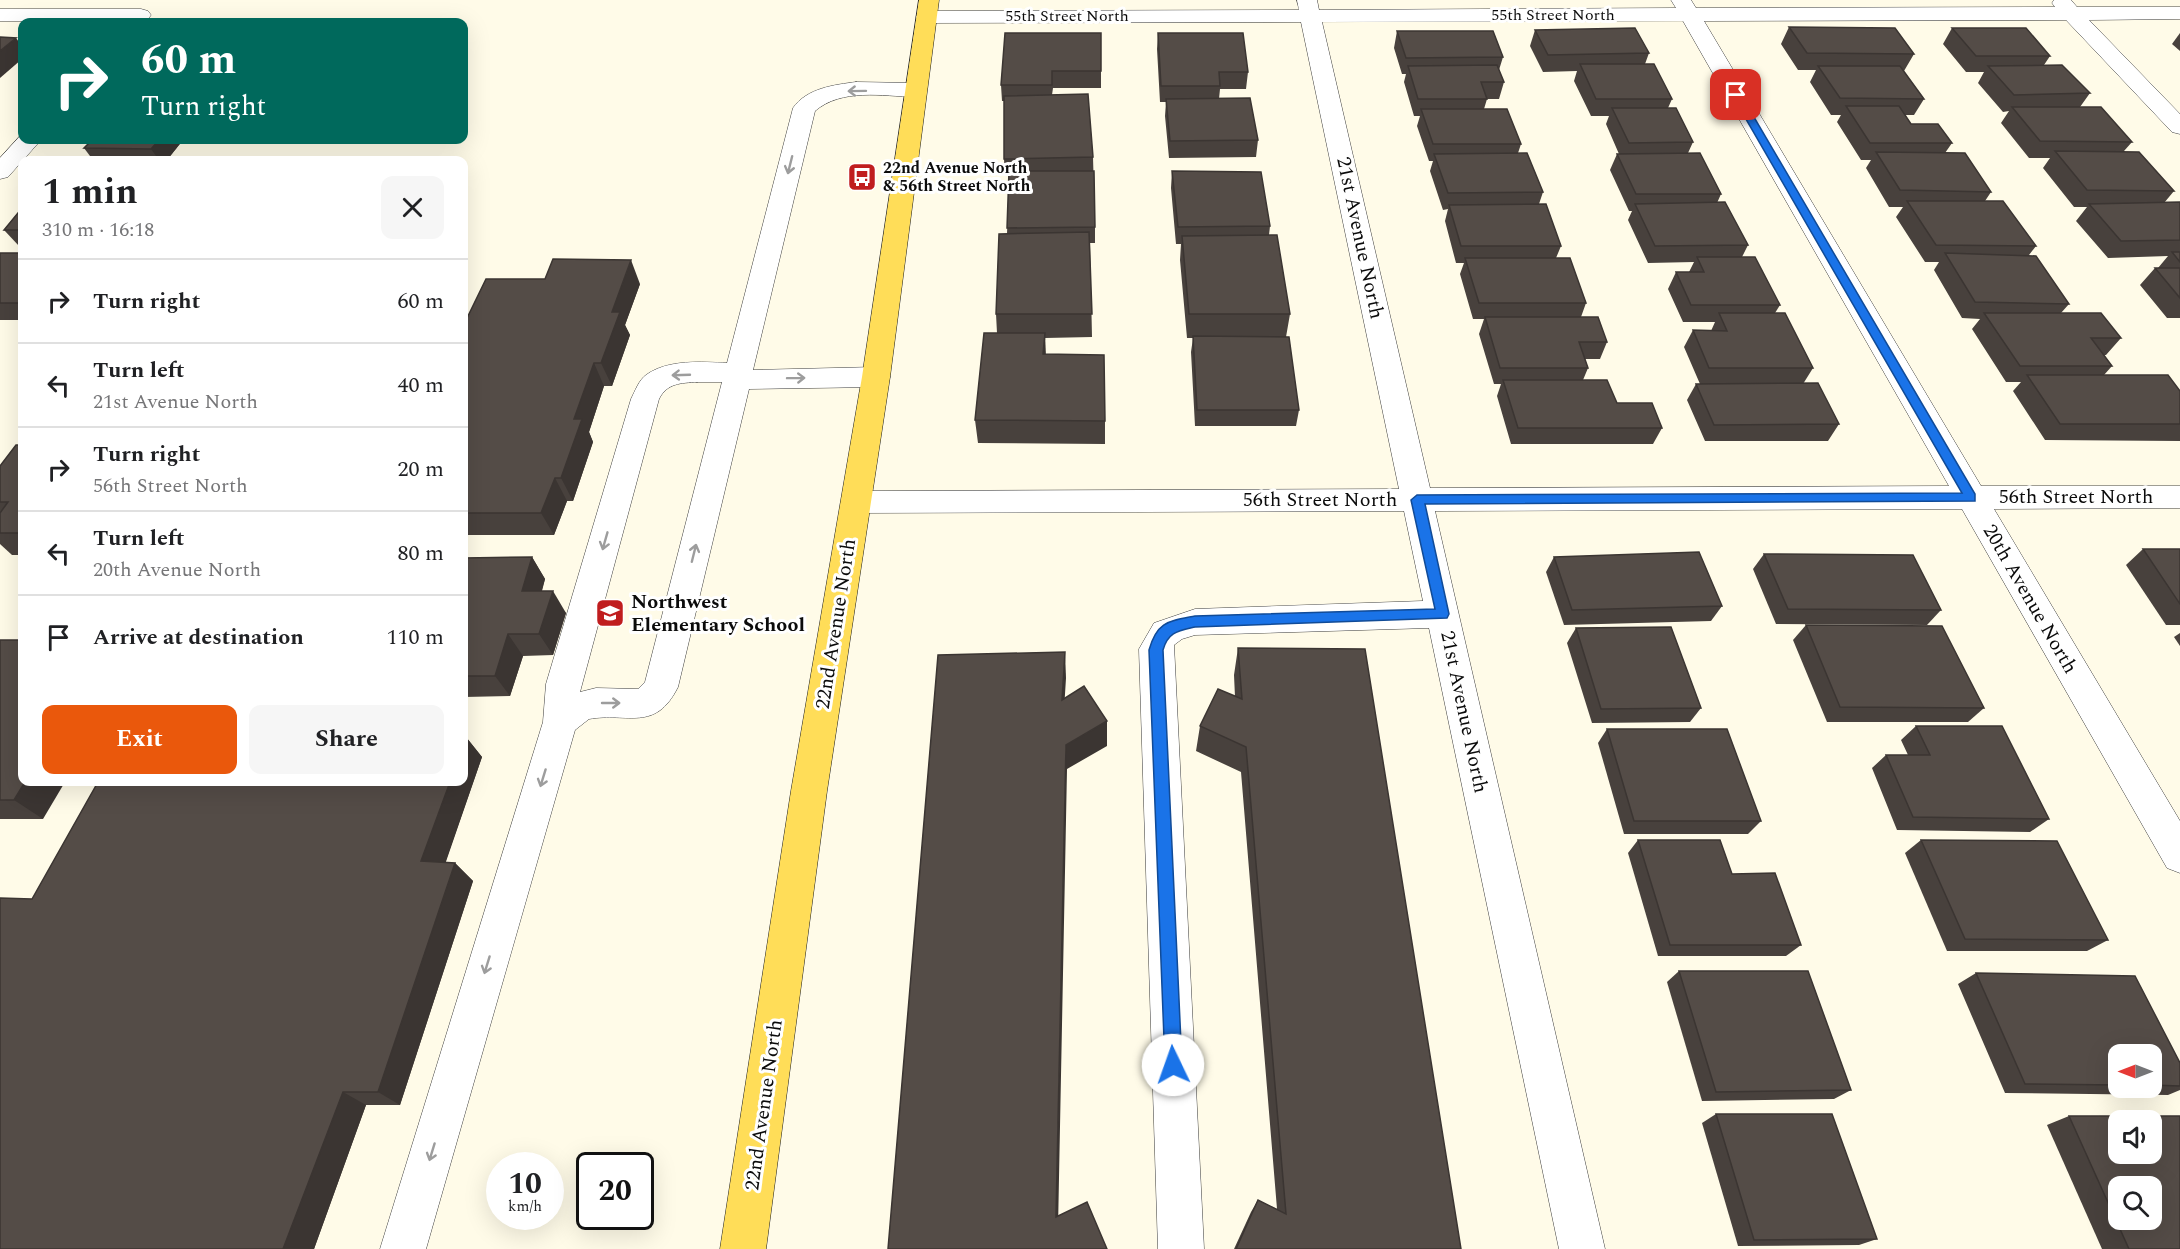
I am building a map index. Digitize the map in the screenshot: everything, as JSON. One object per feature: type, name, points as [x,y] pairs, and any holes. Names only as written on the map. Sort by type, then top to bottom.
[{"type":"main road","name":"22nd Avenue North","points":[[743,1249],[807,803],[876,376],[928,8]]},
{"type":"street","name":"20th Avenue North","points":[[1685,7],[2180,856]]},
{"type":"street","name":"55th Street North","points":[[928,8],[2065,7],[2180,14]]},
{"type":"street","points":[[2065,7],[2180,127]]},
{"type":"street","name":"21st Avenue North","points":[[1309,8],[1582,1249]]},
{"type":"street","points":[[0,15],[104,18]]},
{"type":"street","points":[[560,722],[570,709],[585,704],[640,703],[652,699],[661,687],[804,108],[812,100],[833,93],[915,90]]},
{"type":"street","points":[[0,172],[25,144]]},
{"type":"street","points":[[403,1249],[560,722],[563,684],[651,387],[658,380],[670,375],[876,376]]},
{"type":"street","name":"56th Street North","points":[[856,502],[2180,497]]},
{"type":"street","points":[[1181,1249],[1156,650],[1160,636],[1171,627],[1195,622],[1443,614]]},
{"type":"building","points":[[1789,27],[1895,28],[1914,54],[1807,53]]},
{"type":"building","points":[[1635,28],[1649,53],[1548,55],[1535,30]]},
{"type":"building","points":[[1952,28],[2026,28],[2050,56],[1976,56]]},
{"type":"building","points":[[1397,31],[1493,31],[1503,57],[1406,58]]},
{"type":"building","points":[[1005,33],[1101,33],[1101,71],[1052,71],[1052,85],[1001,85]]},
{"type":"building","points":[[1158,33],[1243,33],[1248,72],[1219,72],[1220,86],[1161,86]]},
{"type":"building","points":[[0,37],[16,38],[0,51]]},
{"type":"building","points":[[1580,64],[1654,64],[1672,99],[1596,99]]},
{"type":"building","points":[[1497,65],[1504,82],[1481,82],[1487,99],[1418,99],[1408,66]]},
{"type":"building","points":[[2062,65],[2090,93],[2014,95],[1988,66]]},
{"type":"building","points":[[1818,66],[1900,66],[1924,99],[1840,98]]},
{"type":"building","points":[[1088,94],[1093,157],[1004,159],[1004,96]]},
{"type":"building","points":[[1250,98],[1258,140],[1170,141],[1166,99]]},
{"type":"building","points":[[1846,106],[1899,106],[1911,124],[1938,124],[1952,143],[1870,143]]},
{"type":"building","points":[[2012,107],[2101,107],[2132,142],[2040,141]]},
{"type":"building","points":[[1612,108],[1676,108],[1693,142],[1629,143]]},
{"type":"building","points":[[1421,109],[1507,109],[1521,144],[1433,144]]},
{"type":"building","points":[[88,144],[155,144],[151,149],[84,148]]},
{"type":"building","points":[[2055,151],[2139,152],[2174,191],[2087,190]]},
{"type":"building","points":[[1876,152],[1965,153],[1991,192],[1900,190]]},
{"type":"building","points":[[1527,153],[1543,192],[1448,193],[1434,154]]},
{"type":"building","points":[[1700,153],[1721,194],[1636,194],[1617,154]]},
{"type":"building","points":[[1009,171],[1094,171],[1095,227],[1007,228]]},
{"type":"building","points":[[1172,171],[1261,172],[1270,226],[1178,227]]},
{"type":"building","points":[[1907,201],[2003,201],[2036,246],[1936,245]]},
{"type":"building","points":[[1725,202],[1748,245],[1655,246],[1635,204]]},
{"type":"building","points":[[2180,202],[2180,240],[2121,241],[2089,204]]},
{"type":"building","points":[[1546,204],[1561,246],[1461,246],[1449,205]]},
{"type":"building","points":[[18,213],[18,230],[4,230]]},
{"type":"building","points":[[1089,232],[1092,314],[996,314],[999,234]]},
{"type":"building","points":[[1277,235],[1290,314],[1189,314],[1182,236]]},
{"type":"building","points":[[2172,252],[2180,252],[2180,262]]},
{"type":"building","points":[[0,253],[18,253],[18,303],[0,303]]},
{"type":"building","points":[[1945,253],[2036,256],[2069,304],[1975,302]]},
{"type":"building","points":[[1697,257],[1755,257],[1780,305],[1691,305],[1676,272],[1704,272]]},
{"type":"building","points":[[1465,258],[1570,258],[1586,303],[1479,303]]},
{"type":"building","points":[[553,259],[631,260],[612,312],[620,312],[601,363],[594,363],[574,419],[582,419],[561,478],[555,478],[541,513],[468,513],[468,316],[486,279],[545,279]]},
{"type":"building","points":[[2155,268],[2180,268],[2180,298]]},
{"type":"building","points":[[1719,313],[1785,313],[1813,368],[1709,368],[1693,330],[1727,331]]},
{"type":"building","points":[[1984,313],[2101,313],[2121,338],[2091,338],[2112,366],[2020,366]]},
{"type":"building","points":[[1485,317],[1598,317],[1607,342],[1579,342],[1588,368],[1500,368]]},
{"type":"building","points":[[984,333],[1045,333],[1043,354],[1104,355],[1105,421],[975,420]]},
{"type":"building","points":[[1193,336],[1289,337],[1299,410],[1197,410]]},
{"type":"building","points":[[2027,375],[2168,375],[2180,391],[2180,424],[2060,424]]},
{"type":"building","points":[[1503,380],[1607,380],[1617,403],[1652,403],[1662,428],[1518,428]]},
{"type":"building","points":[[1818,383],[1839,424],[1714,425],[1696,384]]},
{"type":"building","points":[[18,445],[18,533],[0,533],[0,513],[8,502],[0,502],[0,466]]},
{"type":"building","points":[[2143,549],[2180,549],[2180,604]]},
{"type":"building","points":[[1699,552],[1722,606],[1572,610],[1554,557]]},
{"type":"building","points":[[1764,554],[1913,555],[1941,610],[1788,609]]},
{"type":"building","points":[[532,557],[522,591],[553,591],[539,634],[508,634],[495,676],[468,676],[468,558]]},
{"type":"building","points":[[1806,625],[1942,626],[1984,708],[1840,707]]},
{"type":"building","points":[[1671,627],[1701,708],[1601,709],[1576,628]]},
{"type":"building","points":[[0,640],[18,640],[18,786],[23,786],[14,800],[0,800]]},
{"type":"building","points":[[1238,648],[1365,649],[1461,1249],[1236,1249],[1258,1200],[1286,1214],[1246,747],[1200,726],[1218,689],[1242,699]]},
{"type":"building","points":[[1065,652],[1062,700],[1084,686],[1107,721],[1066,745],[1056,1217],[1087,1202],[1107,1249],[888,1249],[938,655]]},
{"type":"building","points":[[1916,726],[2002,726],[2049,819],[1913,817],[1886,755],[1930,755]]},
{"type":"building","points":[[1607,729],[1727,729],[1761,821],[1634,821]]},
{"type":"building","points":[[96,786],[449,786],[421,861],[455,863],[378,1092],[343,1092],[283,1249],[0,1249],[0,898],[32,899]]},
{"type":"building","points":[[1638,840],[1720,840],[1732,874],[1775,873],[1801,945],[1670,945]]},
{"type":"building","points":[[1921,840],[2057,841],[2108,940],[1965,939]]},
{"type":"building","points":[[1679,971],[1808,971],[1851,1090],[1716,1092]]},
{"type":"building","points":[[1976,973],[2135,976],[2180,1063],[2180,1086],[2162,1085],[2162,1044],[2108,1044],[2108,1085],[2025,1084]]},
{"type":"building","points":[[1716,1114],[1832,1114],[1877,1239],[1754,1240]]},
{"type":"building","points":[[2069,1116],[2108,1116],[2108,1164],[2162,1164],[2162,1116],[2180,1116],[2180,1249],[2129,1249],[2120,1230],[2162,1230],[2162,1176],[2108,1176],[2108,1202]]},
{"type":"place","name":"22nd Avenue North & 56th Street North","points":[[862,177]]},
{"type":"place","name":"Northwest Elementary School","points":[[610,613]]},
{"type":"route","points":[[1173,1065],[1156,650],[1160,636],[1171,627],[1195,622],[1443,614],[1417,500],[1971,498],[1736,95]]}]
